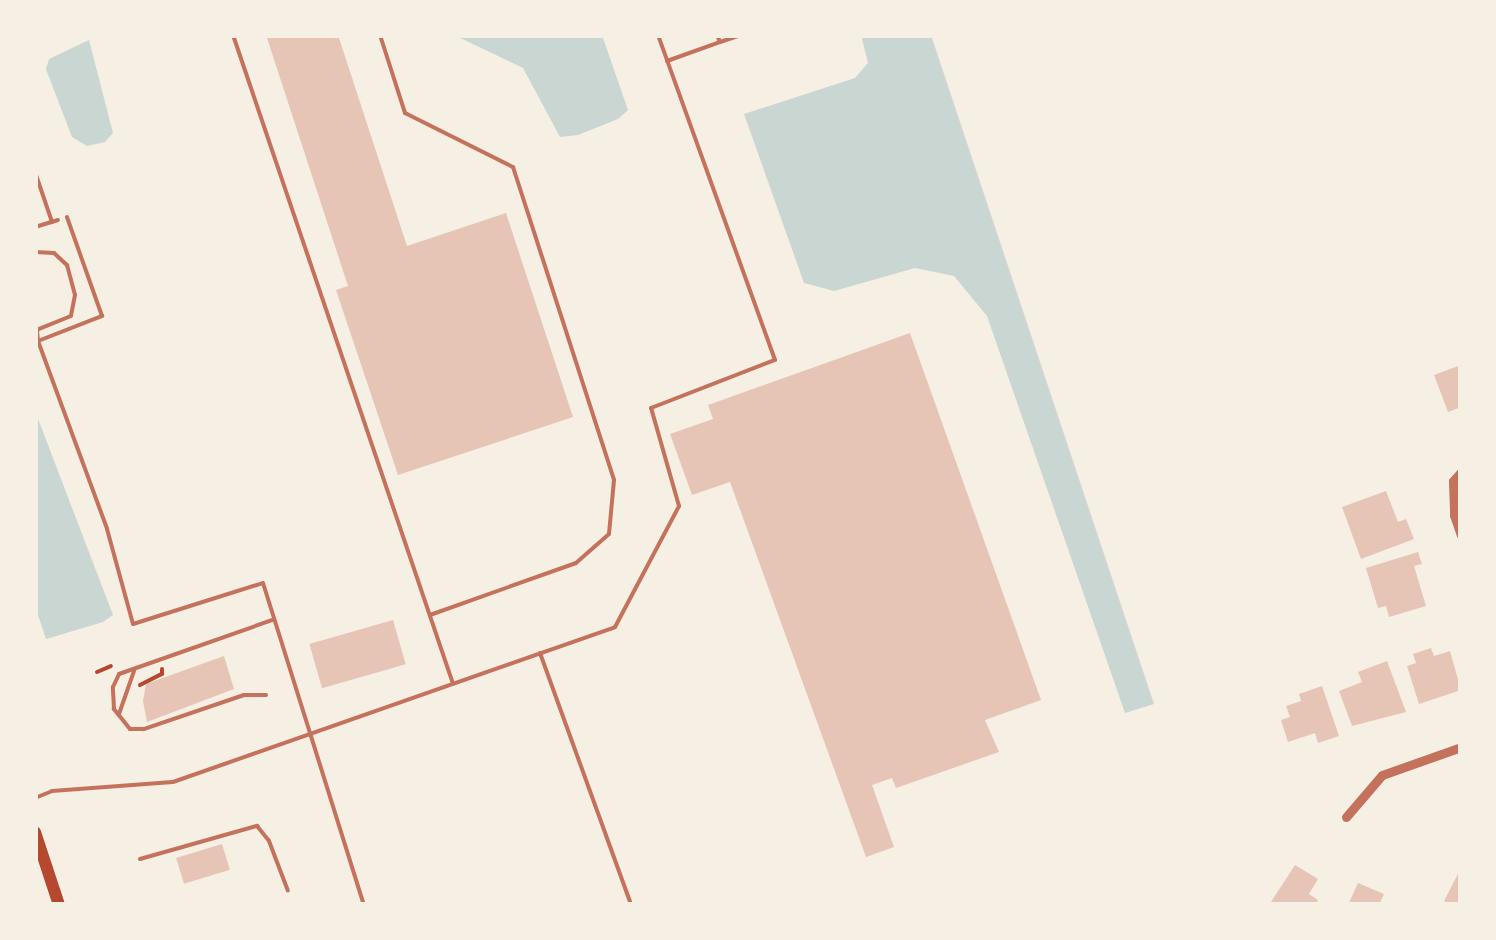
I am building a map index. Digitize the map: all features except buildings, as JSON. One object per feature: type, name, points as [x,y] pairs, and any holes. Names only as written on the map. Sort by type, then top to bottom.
[{"type":"main road","points":[[35,832],[59,905]]},
{"type":"street","points":[[1461,472],[1452,481],[1454,515],[1461,536]]},
{"type":"street","points":[[1346,817],[1382,776],[1461,747]]},
{"type":"lane","points":[[233,35],[453,684]]},
{"type":"lane","points":[[380,35],[404,113],[513,168],[614,480],[609,534],[576,563],[430,615]]},
{"type":"lane","points":[[35,798],[52,791],[173,782],[615,627],[679,506],[651,408],[775,360],[658,35]]},
{"type":"lane","points":[[717,35],[720,42]]},
{"type":"lane","points":[[667,60],[741,35]]},
{"type":"lane","points":[[35,172],[55,221],[35,228]]},
{"type":"lane","points":[[38,341],[102,316],[67,217]]},
{"type":"lane","points":[[35,252],[54,253],[67,265],[75,295],[72,316],[38,330],[38,341],[107,529],[133,624],[263,583],[364,905]]},
{"type":"lane","points":[[266,695],[244,695],[144,729],[130,728],[118,715],[113,687],[119,674],[272,620]]},
{"type":"lane","points":[[540,653],[631,905]]},
{"type":"lane","points":[[118,715],[134,671]]},
{"type":"lane","points":[[140,859],[257,826],[269,841],[288,891]]},
{"type":"path","points":[[138,688],[174,664]]},
{"type":"shaded area","points":[[454,35],[602,35],[628,110],[618,119],[578,135],[560,137],[523,68]]},
{"type":"shaded area","points":[[861,35],[931,35],[1154,704],[1125,713],[987,316],[954,276],[915,268],[834,291],[804,283],[744,114],[855,78],[868,63]]},
{"type":"shaded area","points":[[89,40],[113,133],[105,142],[87,146],[72,137],[46,69],[49,59]]},
{"type":"shaded area","points":[[35,411],[113,615],[103,622],[46,639],[35,606]]}]
